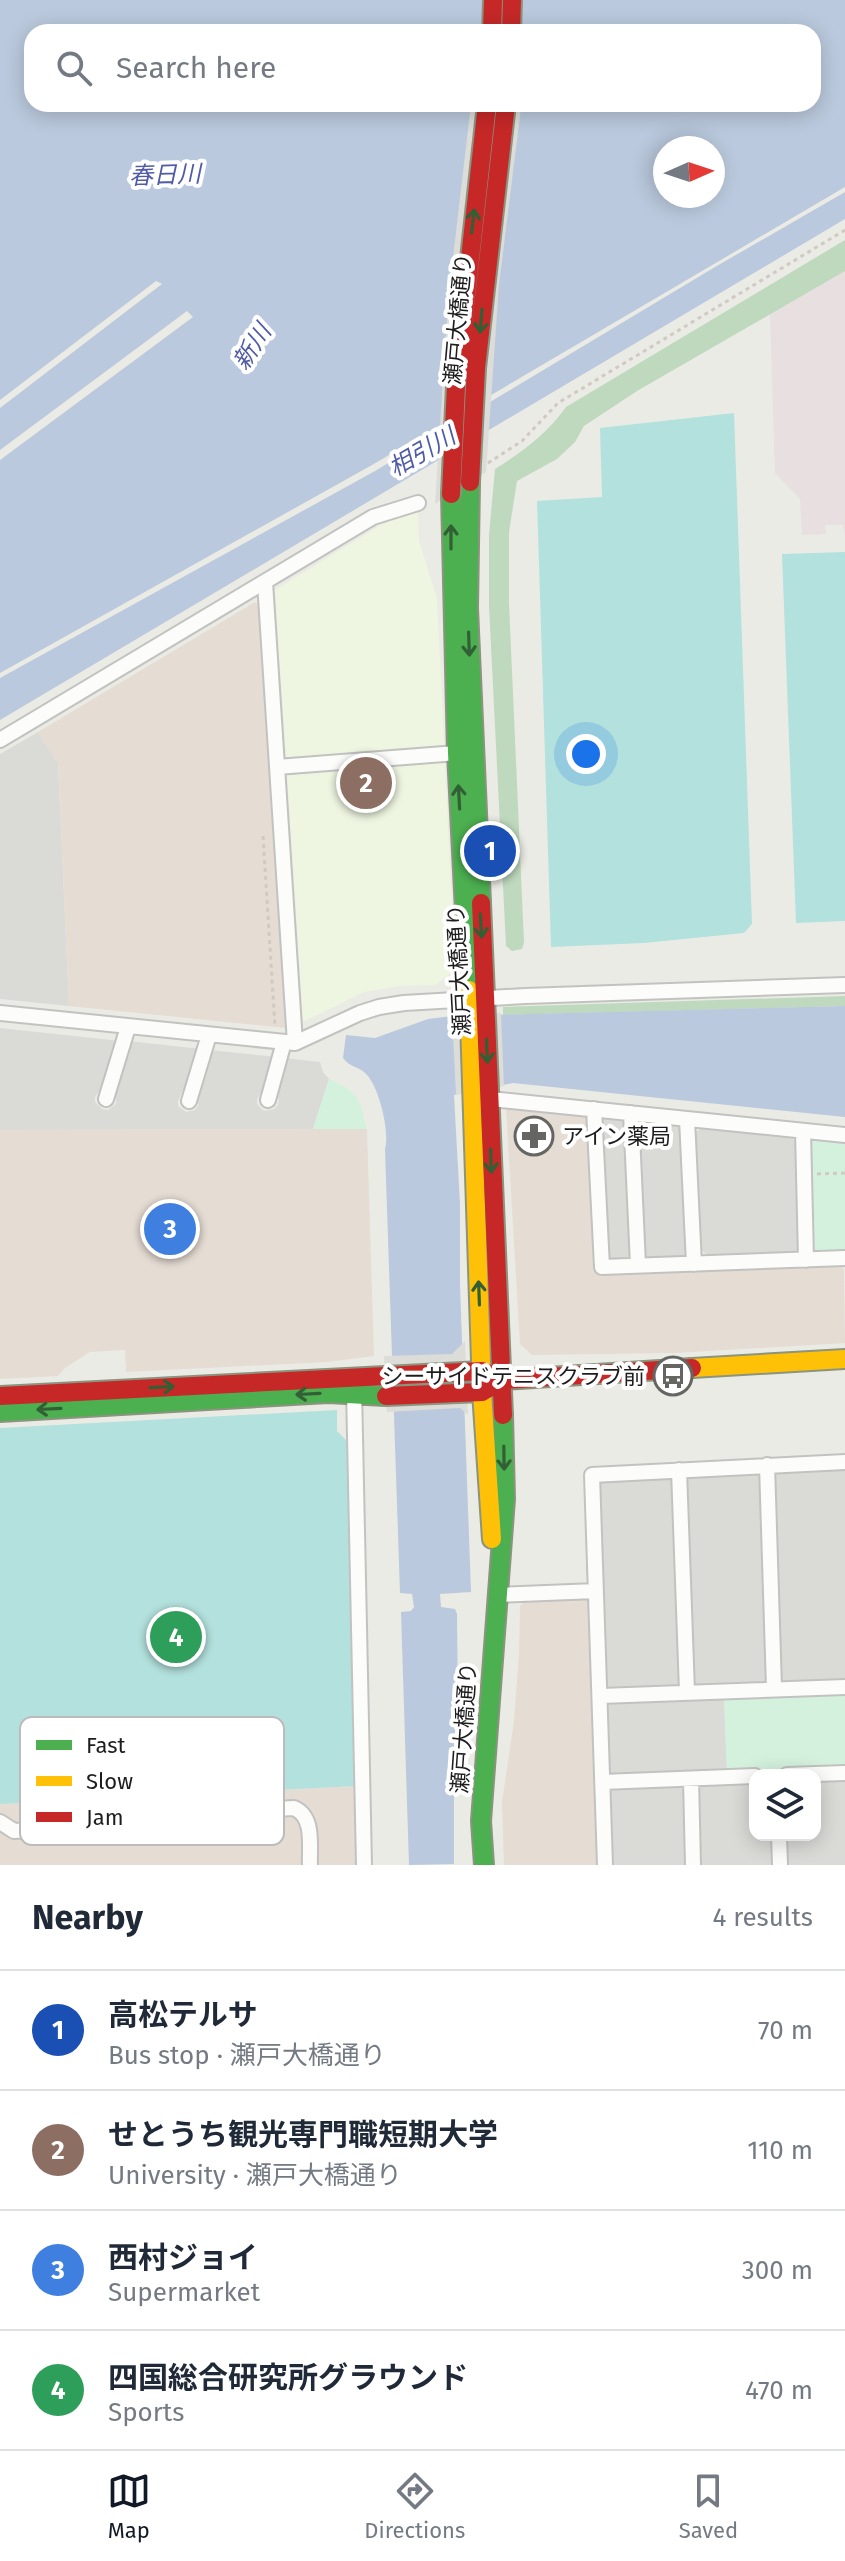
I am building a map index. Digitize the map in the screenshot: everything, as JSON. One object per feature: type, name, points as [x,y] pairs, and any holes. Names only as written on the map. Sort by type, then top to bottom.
[{"type":"street","points":[[492,24],[493,0]]},
{"type":"street","points":[[511,24],[512,0]]},
{"type":"street","name":"瀬戸大橋通り","points":[[478,1006],[457,753],[451,494],[456,386],[486,112]]},
{"type":"street","name":"瀬戸大橋通り","points":[[484,1865],[481,1821],[505,1499],[502,1380],[481,1094],[468,608],[470,482],[479,340],[505,112]]},
{"type":"street","points":[[0,740],[373,517],[418,503]]},
{"type":"street","points":[[265,582],[290,1043],[268,1100]]},
{"type":"street","points":[[277,767],[457,753]]},
{"type":"street","points":[[0,1013],[290,1043],[379,1007],[478,1006],[845,985]]},
{"type":"street","points":[[106,1099],[128,1027]]},
{"type":"street","points":[[189,1101],[209,1035]]},
{"type":"street","points":[[481,1094],[845,1135]]},
{"type":"street","name":"瀬戸大橋通り","points":[[481,1094],[474,1371],[496,1595]]},
{"type":"street","points":[[594,1109],[602,1267],[845,1258]]},
{"type":"street","points":[[631,1113],[638,1265]]},
{"type":"street","points":[[687,1119],[694,1264]]},
{"type":"street","points":[[803,1131],[806,1260]]},
{"type":"street","points":[[0,1396],[354,1385],[386,1396],[475,1392],[502,1380],[845,1359]]},
{"type":"street","points":[[0,1412],[328,1393],[385,1375],[474,1371],[502,1380]]},
{"type":"street","points":[[354,1385],[364,1865]]},
{"type":"street","points":[[605,1865],[592,1475],[845,1462]]},
{"type":"street","points":[[767,1465],[774,1688]]},
{"type":"street","points":[[679,1470],[687,1692]]},
{"type":"street","points":[[496,1595],[596,1591]]},
{"type":"street","points":[[601,1696],[845,1687]]},
{"type":"street","points":[[821,1774],[845,1773]]},
{"type":"street","points":[[602,1782],[749,1776]]},
{"type":"street","points":[[691,1779],[693,1865]]},
{"type":"street","points":[[284,1809],[301,1811],[308,1822],[310,1865]]},
{"type":"street","points":[[0,1822],[14,1831],[20,1831]]},
{"type":"street","points":[[779,1841],[780,1865]]},
{"type":"path","points":[[483,467],[522,441],[558,403],[845,230]]},
{"type":"path","points":[[263,836],[276,1031],[267,1030]]},
{"type":"path","points":[[804,1174],[845,1173]]},
{"type":"shaded area","points":[[845,240],[845,536],[843,525],[825,525],[826,534],[802,535],[800,499],[775,473],[769,286]]},
{"type":"shaded area","points":[[845,240],[845,271],[637,391],[584,426],[575,442],[557,459],[517,481],[509,532],[509,603],[524,942],[522,949],[512,951],[506,946],[489,606],[489,535],[495,469],[534,442],[566,407]]},
{"type":"shaded area","points":[[734,413],[752,924],[744,933],[644,943],[551,947],[537,501],[602,497],[600,428]]},
{"type":"shaded area","points":[[411,512],[418,513],[419,541],[437,598],[455,969],[436,985],[400,986],[364,992],[303,1022],[275,590],[379,526]]},
{"type":"shaded area","points":[[845,552],[845,921],[796,923],[782,554]]},
{"type":"shaded area","points":[[255,602],[259,605],[286,1028],[69,1006],[58,763],[38,732]]},
{"type":"shaded area","points":[[38,732],[58,763],[69,1006],[0,999],[0,754]]},
{"type":"shaded area","points":[[845,996],[845,1006],[503,1015],[503,1007]]},
{"type":"shaded area","points":[[0,1028],[120,1041],[106,1087],[101,1088],[95,1097],[95,1102],[102,1109],[108,1110],[116,1104],[113,1089],[128,1041],[201,1049],[187,1091],[182,1092],[178,1101],[178,1106],[186,1112],[198,1106],[195,1093],[209,1050],[277,1057],[267,1089],[257,1099],[257,1104],[264,1111],[278,1105],[275,1091],[285,1058],[320,1062],[329,1079],[313,1129],[0,1130]]},
{"type":"shaded area","points":[[329,1079],[357,1097],[367,1129],[313,1129]]},
{"type":"shaded area","points":[[506,1108],[583,1114],[589,1119],[597,1271],[839,1263],[844,1269],[845,1343],[675,1353],[532,1355],[520,1344]]},
{"type":"shaded area","points":[[602,1117],[627,1122],[633,1253],[628,1258],[611,1258],[606,1254],[599,1120]]},
{"type":"shaded area","points":[[642,1121],[679,1125],[684,1131],[688,1252],[684,1257],[648,1258],[642,1252],[638,1125]]},
{"type":"shaded area","points":[[701,1128],[792,1138],[797,1145],[802,1248],[797,1253],[707,1255],[702,1250],[694,1134]]},
{"type":"shaded area","points":[[367,1129],[374,1356],[327,1362],[126,1372],[125,1350],[90,1352],[58,1376],[0,1379],[0,1130]]},
{"type":"shaded area","points":[[814,1138],[845,1141],[845,1251],[817,1251],[811,1247],[809,1144]]},
{"type":"shaded area","points":[[337,1410],[337,1431],[348,1446],[356,1786],[284,1790],[284,1717],[20,1717],[20,1803],[0,1804],[0,1428]]},
{"type":"shaded area","points":[[845,1468],[845,1681],[784,1685],[779,1680],[773,1477],[777,1471]]},
{"type":"shaded area","points":[[758,1470],[762,1474],[768,1680],[764,1685],[698,1687],[693,1682],[685,1480],[689,1474]]},
{"type":"shaded area","points":[[671,1476],[675,1480],[681,1684],[677,1688],[611,1691],[606,1686],[598,1484],[602,1480]]},
{"type":"shaded area","points":[[587,1598],[590,1603],[599,1865],[504,1865],[502,1802],[514,1721],[520,1606],[525,1601]]},
{"type":"shaded area","points":[[845,1693],[845,1767],[727,1771],[724,1697]]},
{"type":"shaded area","points":[[724,1697],[727,1771],[614,1775],[609,1770],[607,1707],[611,1702]]},
{"type":"shaded area","points":[[845,1779],[845,1865],[786,1865],[785,1841],[821,1841],[821,1780]]},
{"type":"shaded area","points":[[749,1783],[749,1841],[774,1841],[775,1865],[699,1865],[697,1789],[701,1784]]},
{"type":"shaded area","points":[[679,1785],[684,1790],[686,1865],[612,1865],[609,1792],[614,1787]]},
{"type":"shaded area","points":[[356,1786],[357,1865],[0,1865],[0,1804],[20,1803],[20,1845],[284,1845],[284,1790]]},
{"type":"water","points":[[0,0],[845,0],[845,187],[372,465],[0,673],[0,460],[193,317],[187,311],[0,450],[0,408],[162,284],[156,281],[0,400]]},
{"type":"water","name":"相引川","points":[[845,192],[845,219],[0,720],[0,678],[375,471]]},
{"type":"water","points":[[845,1006],[845,1117],[513,1083],[454,1095],[471,1592],[440,1594],[441,1607],[455,1609],[457,1614],[454,1864],[409,1865],[401,1612],[411,1611],[414,1607],[412,1594],[400,1593],[386,1131],[379,1097],[369,1078],[343,1058],[346,1035],[375,1038],[428,1019],[452,1016]]},
{"type":"pier","points":[[470,112],[494,112],[459,488],[435,504],[448,300]]},
{"type":"pier","points":[[496,112],[520,112],[499,285],[486,472],[461,487]]},
{"type":"pier","points":[[501,1013],[504,1086],[456,1095],[452,1015]]},
{"type":"pier","points":[[465,1341],[468,1415],[460,1408],[387,1412],[384,1356],[452,1354]]},
{"type":"traffic: fast","points":[[470,482],[468,608],[481,903]]},
{"type":"traffic: fast","points":[[451,494],[457,753],[469,990]]},
{"type":"traffic: fast","points":[[0,1412],[328,1393],[386,1396]]},
{"type":"traffic: fast","points":[[484,1865],[481,1821],[505,1499],[503,1415]]},
{"type":"traffic: slow","points":[[469,990],[482,1392],[492,1539]]},
{"type":"traffic: slow","points":[[692,1368],[845,1359]]},
{"type":"traffic: jam","points":[[492,24],[493,0]]},
{"type":"traffic: jam","points":[[511,24],[512,0]]},
{"type":"traffic: jam","points":[[451,494],[456,386],[486,112]]},
{"type":"traffic: jam","points":[[470,482],[476,368],[505,112]]},
{"type":"traffic: jam","points":[[481,903],[503,1415]]},
{"type":"traffic: jam","points":[[0,1396],[482,1371],[502,1380],[692,1368]]},
{"type":"traffic: jam","points":[[386,1396],[482,1392],[492,1386]]},
{"type":"place","name":"せとうち観光専門職短期大学","points":[[366,783]]},
{"type":"place","name":"高松テルサ","points":[[490,851]]},
{"type":"place","name":"アイン薬局","points":[[534,1136]]},
{"type":"place","name":"西村ジョイ","points":[[170,1229]]},
{"type":"place","name":"シーサイドテニスクラブ前","points":[[673,1376]]},
{"type":"place","name":"四国総合研究所グラウンド","points":[[176,1637]]},
{"type":"water label","name":"春日川","points":[[165,175]]},
{"type":"water label","name":"新川","points":[[252,347]]}]
